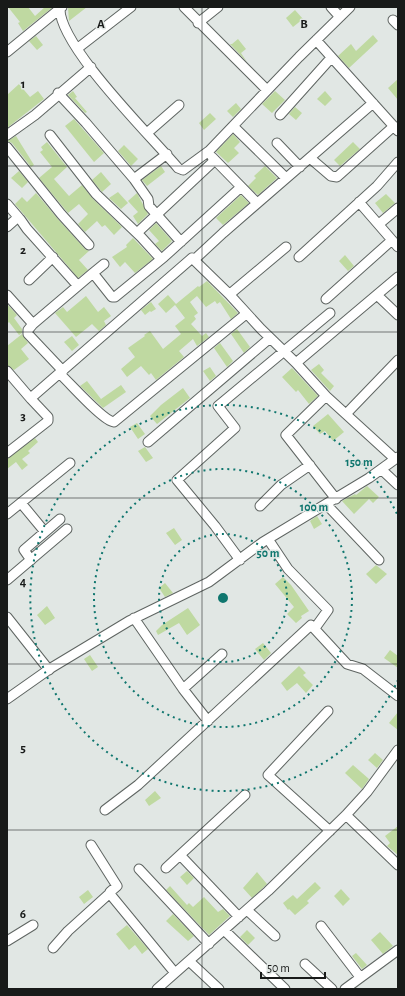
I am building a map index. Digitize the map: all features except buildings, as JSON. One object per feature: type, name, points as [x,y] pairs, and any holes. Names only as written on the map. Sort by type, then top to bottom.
[{"type":"street","points":[[78,48],[131,7]]},
{"type":"street","points":[[184,7],[198,23],[267,90]]},
{"type":"street","points":[[198,23],[218,7]]},
{"type":"street","points":[[331,7],[340,17]]},
{"type":"street","points":[[60,8],[60,14],[65,30],[91,67],[120,104],[148,133],[178,168],[183,170],[207,152],[350,7]]},
{"type":"street","points":[[7,52],[60,8]]},
{"type":"street","points":[[310,158],[331,176],[337,177],[396,128],[316,40]]},
{"type":"street","points":[[280,115],[331,58]]},
{"type":"street","points":[[7,135],[35,115],[58,93],[91,67]]},
{"type":"street","points":[[58,93],[134,179],[148,199],[149,206],[181,242]]},
{"type":"street","points":[[195,259],[257,203],[373,103]]},
{"type":"street","points":[[148,133],[178,105]]},
{"type":"street","points":[[233,126],[286,178]]},
{"type":"street","points":[[50,135],[96,194],[137,233],[161,259]]},
{"type":"street","points":[[277,143],[300,167]]},
{"type":"street","points":[[7,147],[61,214],[89,245]]},
{"type":"street","points":[[207,152],[257,203]]},
{"type":"street","points":[[134,179],[167,154]]},
{"type":"street","points":[[137,233],[215,160]]},
{"type":"street","points":[[299,257],[359,202],[398,162]]},
{"type":"street","points":[[93,274],[112,297],[114,297],[181,242],[241,187]]},
{"type":"street","points":[[326,299],[395,244],[359,202]]},
{"type":"street","points":[[7,204],[78,286]]},
{"type":"street","points":[[379,224],[398,208]]},
{"type":"street","points":[[7,227],[19,218]]},
{"type":"street","points":[[230,294],[286,247]]},
{"type":"street","points":[[28,280],[53,257]]},
{"type":"street","points":[[7,699],[49,670],[134,618],[209,582],[268,539],[382,470],[396,458],[369,437],[326,396],[296,363],[246,314],[230,294],[195,259],[189,258],[31,399]]},
{"type":"street","points":[[104,264],[33,324],[28,330],[28,334],[99,413],[110,421],[114,422],[246,314]]},
{"type":"street","points":[[296,363],[398,277]]},
{"type":"street","points":[[7,295],[33,324]]},
{"type":"street","points":[[377,295],[398,315]]},
{"type":"street","points":[[240,560],[215,526],[177,481],[235,428],[218,406],[330,314]]},
{"type":"street","points":[[148,442],[270,338]]},
{"type":"street","points":[[346,414],[398,360]]},
{"type":"street","points":[[7,371],[48,417],[48,421],[7,453]]},
{"type":"street","points":[[326,396],[286,434],[336,499]]},
{"type":"street","points":[[7,514],[70,463]]},
{"type":"street","points":[[260,506],[281,485],[310,465]]},
{"type":"street","points":[[382,470],[398,485]]},
{"type":"street","points":[[21,503],[45,532]]},
{"type":"street","points":[[326,504],[379,560]]},
{"type":"street","points":[[31,560],[24,550],[60,518]]},
{"type":"street","points":[[7,580],[67,529]]},
{"type":"street","points":[[268,539],[288,569],[328,610],[315,628]]},
{"type":"street","points":[[134,618],[183,689],[208,721]]},
{"type":"street","points":[[8,621],[49,670]]},
{"type":"street","points":[[105,810],[134,788],[309,626],[312,625],[348,664],[363,669],[398,696]]},
{"type":"street","points":[[183,689],[222,654]]},
{"type":"street","points":[[328,711],[268,775],[330,831]]},
{"type":"street","points":[[157,989],[247,910],[330,831],[367,792],[397,755]]},
{"type":"street","points":[[166,868],[245,795]]},
{"type":"street","points":[[346,815],[398,865]]},
{"type":"street","points":[[53,948],[68,931],[117,886],[91,845]]},
{"type":"street","points":[[180,855],[239,917]]},
{"type":"street","points":[[139,869],[209,944]]},
{"type":"street","points":[[110,893],[175,973]]},
{"type":"street","points":[[247,910],[275,936]]},
{"type":"street","points":[[7,941],[33,925]]},
{"type":"street","points":[[321,926],[360,977]]},
{"type":"street","points":[[224,930],[286,989]]},
{"type":"street","points":[[345,989],[398,950]]},
{"type":"street","points":[[189,961],[219,989]]},
{"type":"street","points":[[305,964],[332,989]]}]
